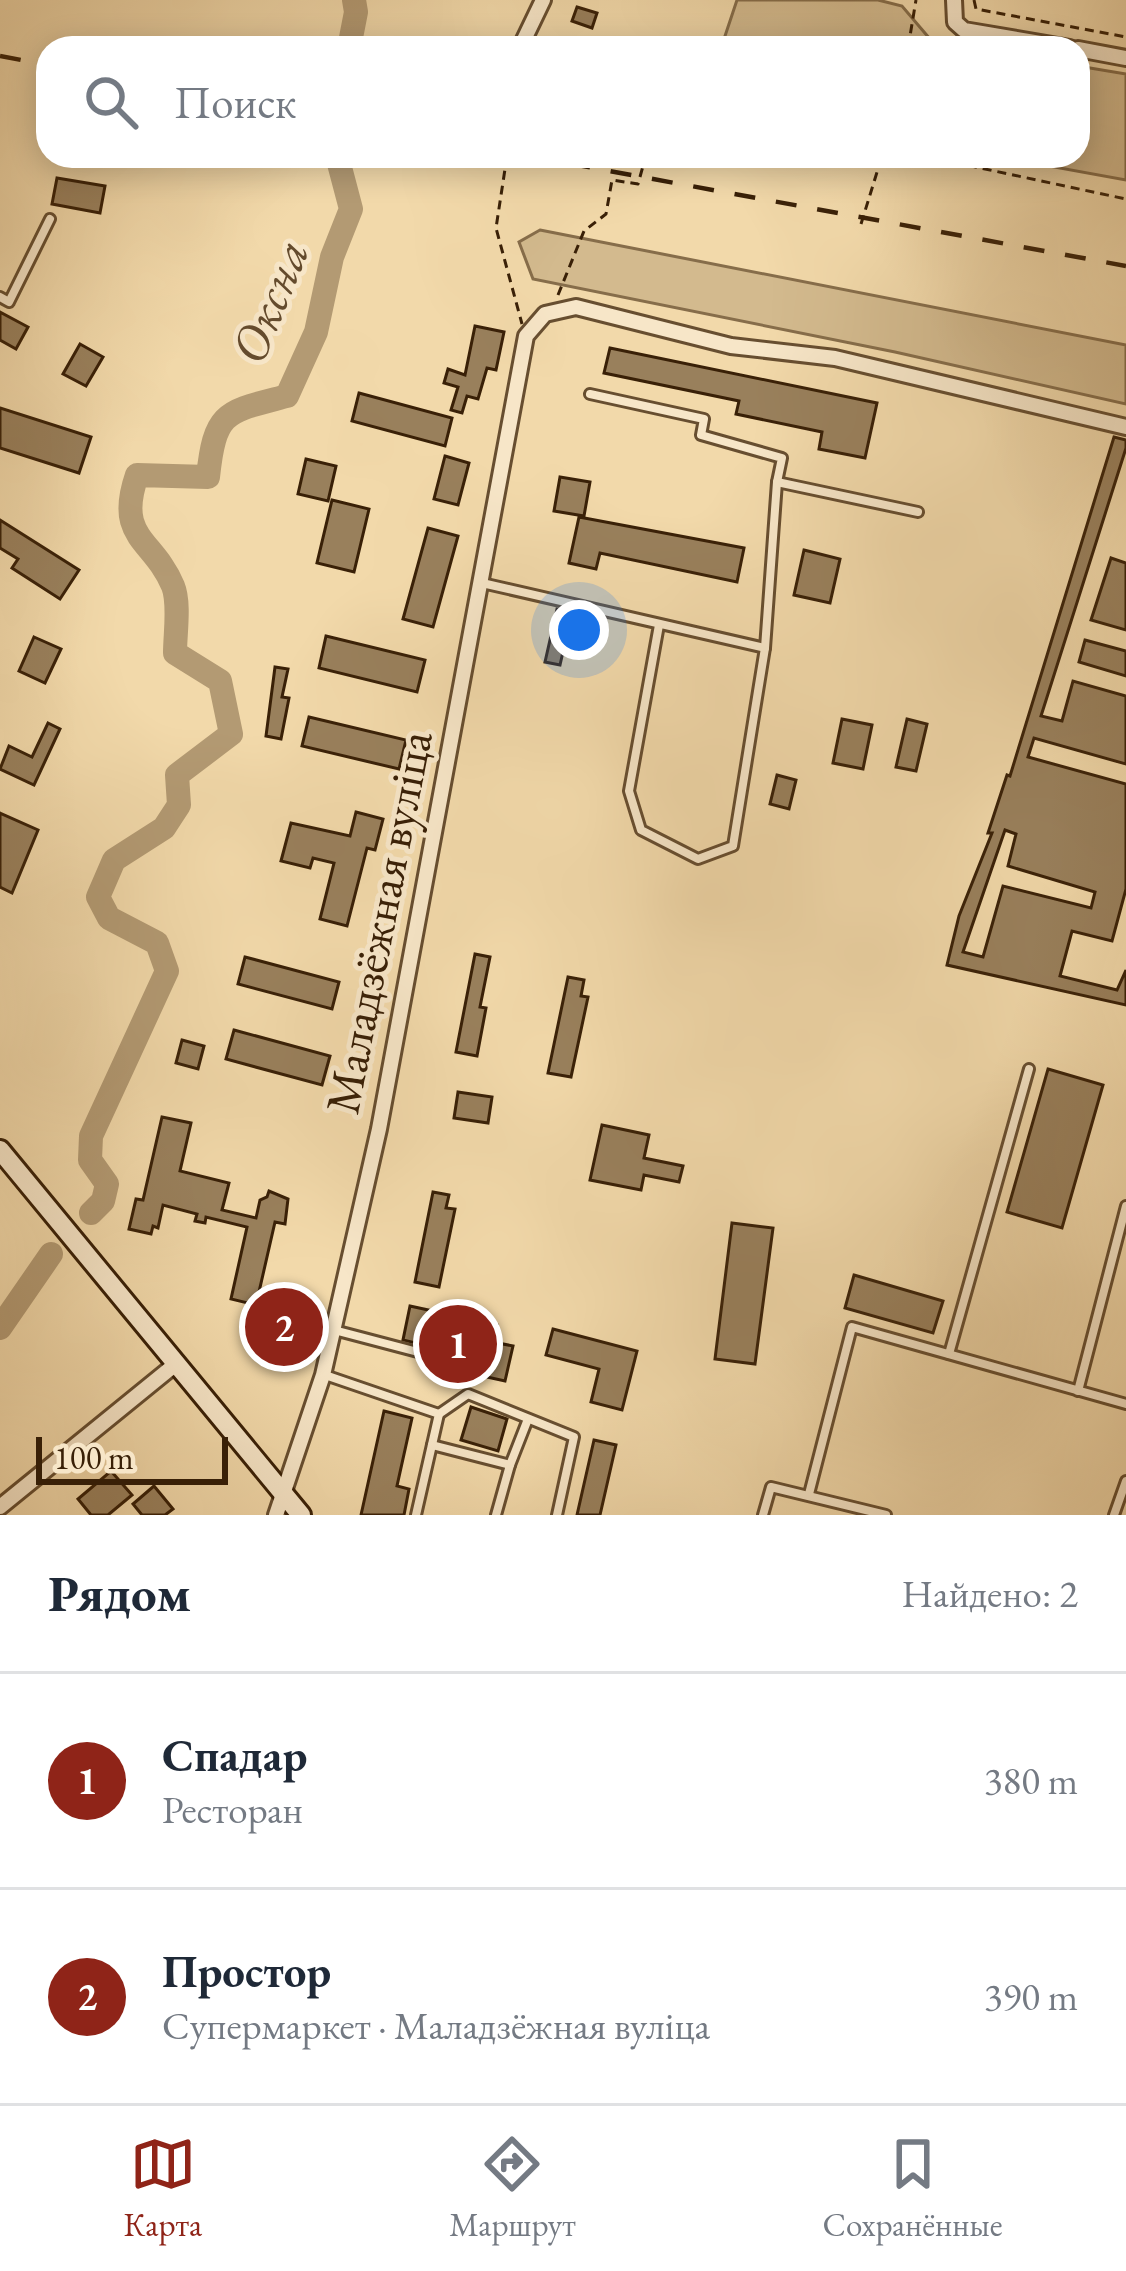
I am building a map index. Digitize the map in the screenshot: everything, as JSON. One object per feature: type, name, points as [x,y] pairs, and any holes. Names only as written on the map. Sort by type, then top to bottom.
[{"type":"main road","points":[[0,1150],[301,1515]]},
{"type":"street","points":[[526,36],[543,0]]},
{"type":"street","points":[[954,0],[955,22],[964,30],[999,36]]},
{"type":"street","points":[[1090,52],[1126,58]]},
{"type":"street","points":[[526,336],[545,314],[576,308],[731,346],[835,358],[1126,428]]},
{"type":"street","name":"Маладзёжная вуліца","points":[[276,1515],[323,1375],[379,1129],[526,336]]},
{"type":"street","points":[[0,1507],[177,1363]]},
{"type":"lane","points":[[0,297],[9,302],[50,218]]},
{"type":"lane","points":[[590,394],[704,419],[701,436],[782,458],[765,648],[733,847],[698,859],[641,830],[628,791],[659,625]]},
{"type":"lane","points":[[777,482],[918,512]]},
{"type":"lane","points":[[482,584],[765,648]]},
{"type":"lane","points":[[949,1354],[1029,1069]]},
{"type":"lane","points":[[1078,1391],[1126,1206]]},
{"type":"lane","points":[[809,1494],[852,1328],[1126,1404]]},
{"type":"lane","points":[[334,1330],[452,1360]]},
{"type":"lane","points":[[323,1375],[439,1414]]},
{"type":"lane","points":[[416,1515],[439,1414],[468,1394],[574,1437],[557,1515]]},
{"type":"lane","points":[[496,1515],[528,1418]]},
{"type":"lane","points":[[432,1445],[510,1466]]},
{"type":"lane","points":[[1114,1515],[1126,1481]]},
{"type":"lane","points":[[763,1515],[771,1487],[886,1515]]},
{"type":"path","points":[[910,36],[916,0]]},
{"type":"path","points":[[974,0],[976,9],[1126,37]]},
{"type":"path","points":[[505,168],[496,228],[526,336]]},
{"type":"path","points":[[552,313],[584,231],[606,214],[612,180],[638,184],[642,168]]},
{"type":"path","points":[[861,224],[878,168]]},
{"type":"path","points":[[980,168],[1126,199]]},
{"type":"shaded area","points":[[737,0],[878,0],[902,6],[927,36],[725,36]]},
{"type":"shaded area","points":[[1090,68],[1126,74],[1126,180],[1060,168],[1090,168]]},
{"type":"shaded area","points":[[540,230],[1126,345],[1126,404],[533,279],[519,242]]},
{"type":"building","points":[[577,7],[597,13],[592,28],[572,21]]},
{"type":"building","points":[[57,178],[105,186],[100,213],[52,204]]},
{"type":"building","points":[[0,312],[28,327],[16,349],[0,340]]},
{"type":"building","points":[[475,326],[504,332],[496,370],[487,368],[478,399],[467,396],[462,413],[451,410],[458,387],[444,383],[448,369],[465,375]]},
{"type":"building","points":[[80,344],[103,357],[86,386],[63,374]]},
{"type":"building","points":[[610,348],[877,403],[865,458],[819,449],[822,432],[736,414],[739,401],[604,373]]},
{"type":"building","points":[[359,393],[452,418],[445,446],[352,421]]},
{"type":"building","points":[[0,408],[91,437],[79,473],[0,448]]},
{"type":"building","points":[[1114,437],[1126,440],[1041,716],[1062,721],[1073,681],[1126,696],[1126,764],[1034,738],[1028,757],[1126,784],[1126,889],[1112,941],[1072,931],[1060,976],[1117,990],[1126,970],[1126,1005],[947,965],[959,916],[1010,776]],"holes":[[[1005,830],[1016,834],[1008,866],[1095,892],[1091,908],[1003,886],[983,957],[963,952]]]},
{"type":"building","points":[[445,456],[469,463],[458,505],[434,499]]},
{"type":"building","points":[[306,459],[336,466],[328,501],[298,494]]},
{"type":"building","points":[[560,477],[590,482],[584,516],[554,511]]},
{"type":"building","points":[[332,500],[369,509],[354,572],[317,563]]},
{"type":"building","points":[[579,517],[744,548],[737,582],[600,553],[596,569],[569,563]]},
{"type":"building","points":[[0,520],[79,570],[60,599],[12,568],[18,559],[0,548]]},
{"type":"building","points":[[428,528],[458,536],[433,627],[403,619]]},
{"type":"building","points":[[804,550],[840,559],[830,603],[794,595]]},
{"type":"building","points":[[1111,558],[1126,563],[1126,630],[1091,620]]},
{"type":"building","points":[[557,609],[572,612],[560,665],[545,662]]},
{"type":"building","points":[[326,636],[425,660],[417,692],[319,668]]},
{"type":"building","points":[[34,637],[61,649],[45,683],[19,671]]},
{"type":"building","points":[[1085,640],[1126,651],[1126,676],[1079,662]]},
{"type":"building","points":[[275,667],[288,669],[282,697],[289,698],[281,739],[266,736]]},
{"type":"building","points":[[309,717],[406,740],[399,769],[302,746]]},
{"type":"building","points":[[842,719],[872,725],[863,769],[833,763]]},
{"type":"building","points":[[907,719],[927,724],[916,771],[896,767]]},
{"type":"building","points":[[48,723],[60,729],[34,785],[0,769],[9,746],[32,757]]},
{"type":"building","points":[[777,775],[796,780],[789,809],[770,804]]},
{"type":"building","points":[[356,812],[383,819],[375,850],[367,848],[347,926],[320,919],[334,863],[313,858],[310,868],[281,861],[291,823],[350,836]]},
{"type":"building","points":[[0,813],[38,830],[12,893],[0,887]]},
{"type":"building","points":[[475,954],[490,957],[477,1056],[456,1052]]},
{"type":"building","points":[[245,957],[339,982],[332,1009],[238,984]]},
{"type":"building","points":[[568,977],[584,980],[581,996],[588,997],[571,1077],[548,1073]]},
{"type":"building","points":[[234,1030],[330,1056],[322,1085],[226,1059]]},
{"type":"building","points":[[182,1040],[204,1046],[198,1069],[176,1063]]},
{"type":"building","points":[[1048,1069],[1103,1085],[1062,1228],[1007,1212]]},
{"type":"building","points":[[458,1092],[492,1097],[488,1123],[454,1118]]},
{"type":"building","points":[[162,1117],[191,1123],[180,1171],[229,1183],[222,1210],[256,1218],[260,1200],[269,1191],[288,1199],[285,1224],[275,1222],[256,1305],[231,1299],[247,1227],[206,1217],[205,1223],[195,1221],[197,1214],[163,1205],[158,1228],[153,1226],[151,1234],[129,1229],[136,1199],[143,1200]]},
{"type":"building","points":[[602,1125],[649,1135],[644,1158],[683,1166],[679,1182],[644,1175],[641,1190],[590,1180]]},
{"type":"building","points":[[433,1192],[449,1195],[446,1208],[455,1209],[439,1287],[415,1282]]},
{"type":"building","points":[[732,1223],[773,1228],[755,1364],[715,1359]]},
{"type":"building","points":[[854,1275],[943,1301],[933,1333],[845,1308]]},
{"type":"building","points":[[410,1306],[497,1325],[493,1342],[513,1346],[505,1381],[469,1373],[473,1357],[403,1340]]},
{"type":"building","points":[[261,1309],[293,1317],[287,1343],[255,1335]]},
{"type":"building","points":[[553,1329],[637,1351],[622,1410],[591,1402],[599,1369],[546,1355]]},
{"type":"building","points":[[471,1407],[507,1419],[498,1451],[461,1440]]},
{"type":"building","points":[[384,1411],[412,1418],[397,1486],[409,1489],[404,1515],[361,1515]]},
{"type":"building","points":[[594,1440],[616,1445],[600,1515],[577,1515]]},
{"type":"building","points":[[111,1471],[132,1495],[108,1515],[91,1515],[78,1499]]},
{"type":"building","points":[[154,1486],[173,1509],[165,1515],[142,1515],[133,1504]]},
{"type":"waterway","name":"Оксна","points":[[351,36],[354,0]]},
{"type":"waterway","name":"Оксна","points":[[91,1213],[103,1201],[107,1184],[90,1160],[91,1136],[167,971],[157,943],[109,918],[98,897],[114,860],[164,828],[179,805],[177,775],[231,734],[220,681],[175,653],[175,593],[165,570],[133,526],[131,496],[137,475],[208,477],[215,438],[227,417],[287,396],[316,332],[332,257],[351,209],[340,168]]},
{"type":"waterway","name":"Оксна","points":[[0,1328],[51,1254]]},
{"type":"railway","points":[[0,56],[36,63]]},
{"type":"railway","points":[[593,168],[1126,266]]},
{"type":"place","name":"Простор","points":[[284,1327]]},
{"type":"place","name":"Спадар","points":[[458,1344]]}]
